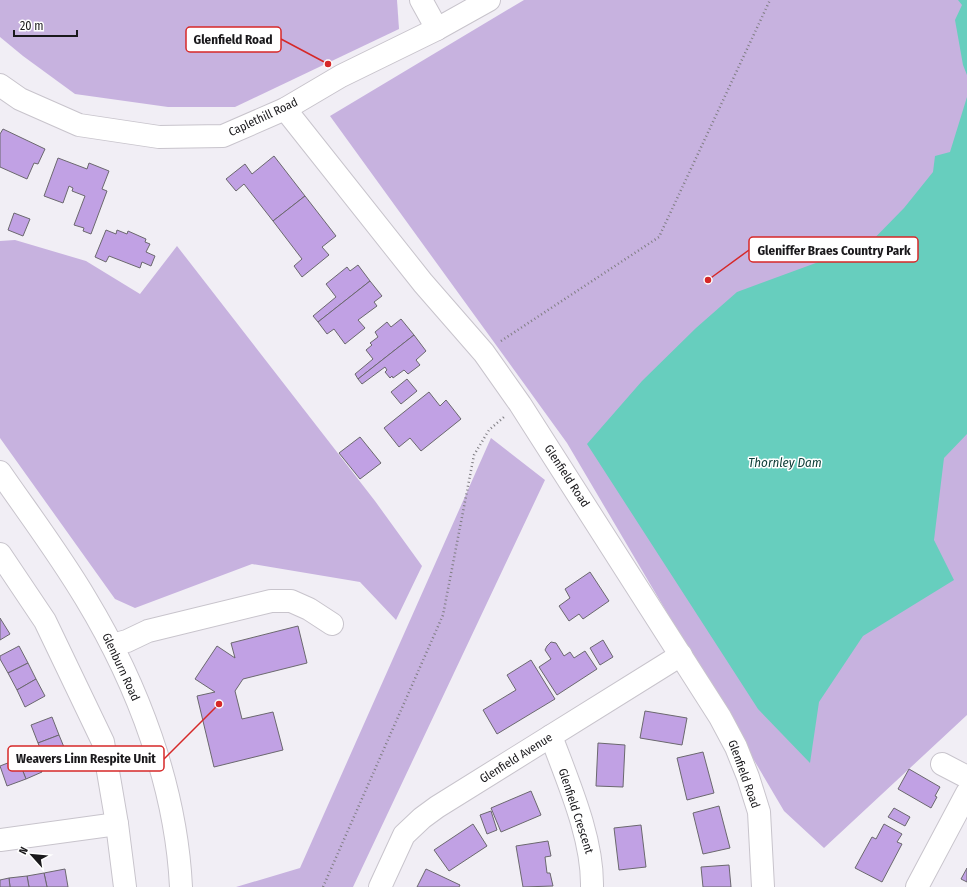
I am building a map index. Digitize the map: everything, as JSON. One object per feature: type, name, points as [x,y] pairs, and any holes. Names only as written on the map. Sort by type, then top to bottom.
[{"type":"street","points":[[421,0],[437,29]]},
{"type":"street","name":"Caplethill Road","points":[[0,84],[20,98],[79,125],[159,137],[223,136],[285,109],[342,76],[437,29],[489,0]]},
{"type":"street","name":"Glenfield Road","points":[[285,109],[423,283],[484,353],[520,404],[720,717],[736,747],[748,777],[759,812],[763,887]]},
{"type":"street","name":"Glenburn Road","points":[[0,472],[83,593],[112,645],[146,724],[161,773],[167,795],[176,844],[181,887]]},
{"type":"street","points":[[0,554],[45,621],[103,742],[117,824],[125,887]]},
{"type":"street","points":[[112,645],[127,641],[148,631],[271,601],[291,601],[309,609],[332,624]]},
{"type":"street","name":"Glenfield Avenue","points":[[380,887],[404,835],[422,818],[437,807],[681,655]]},
{"type":"street","name":"Glenfield Crescent","points":[[551,736],[583,829],[591,859],[592,887]]},
{"type":"street","points":[[942,764],[967,777]]},
{"type":"street","points":[[917,887],[967,793]]},
{"type":"street","points":[[0,840],[117,824]]},
{"type":"path","points":[[484,353],[659,237],[770,0]]},
{"type":"path","points":[[323,887],[442,615],[474,455],[489,430],[520,404]]},
{"type":"shaded area","points":[[0,0],[397,0],[399,29],[235,107],[168,107],[75,94],[23,56],[0,37]]},
{"type":"shaded area","points":[[524,0],[967,0],[967,715],[824,848],[784,811],[567,443],[330,116]]},
{"type":"shaded area","points":[[15,240],[86,261],[140,294],[177,246],[375,501],[422,566],[396,620],[360,582],[252,564],[135,608],[115,599],[0,438],[0,241]]},
{"type":"shaded area","points":[[491,438],[545,480],[353,887],[236,887],[300,868]]},
{"type":"water","points":[[958,0],[967,0],[967,75],[963,65],[955,20],[962,5]]},
{"type":"water","name":"Thornley Dam","points":[[967,97],[967,434],[944,458],[934,540],[954,580],[863,636],[819,702],[810,763],[758,709],[587,444],[642,381],[696,328],[737,292],[843,253],[861,252],[904,208],[933,172],[935,156],[950,152]]},
{"type":"building","points":[[3,129],[45,149],[38,164],[34,163],[27,179],[0,167],[0,134]]},
{"type":"building","points":[[274,156],[305,196],[273,221],[244,184],[236,191],[226,179],[245,164],[252,174]]},
{"type":"building","points":[[58,158],[87,169],[89,163],[109,171],[102,189],[107,191],[91,234],[83,231],[84,228],[74,225],[85,196],[72,191],[73,188],[69,186],[63,203],[44,196]]},
{"type":"building","points":[[305,196],[336,236],[322,247],[329,255],[302,277],[294,266],[302,259],[273,221]]},
{"type":"building","points":[[14,213],[30,219],[23,236],[8,230]]},
{"type":"building","points":[[106,230],[116,234],[117,230],[127,234],[128,231],[146,239],[145,242],[150,244],[146,252],[155,256],[151,266],[142,262],[140,268],[109,256],[106,262],[95,257]]},
{"type":"building","points":[[358,265],[370,281],[318,322],[313,316],[336,297],[326,284],[347,267],[350,271]]},
{"type":"building","points":[[370,281],[382,296],[374,302],[377,306],[358,320],[365,328],[345,344],[334,329],[327,334],[318,322]]},
{"type":"building","points":[[401,319],[414,335],[358,379],[355,374],[373,359],[366,350],[372,345],[370,343],[378,337],[375,332],[387,322],[391,327]]},
{"type":"building","points":[[414,335],[426,351],[416,360],[420,365],[408,374],[404,370],[393,378],[392,376],[390,378],[385,372],[387,370],[385,367],[362,384],[358,379]]},
{"type":"building","points":[[407,379],[417,391],[401,404],[391,392]]},
{"type":"building","points":[[429,392],[440,406],[446,400],[461,419],[421,451],[410,438],[399,447],[384,428]]},
{"type":"building","points":[[360,437],[381,463],[360,479],[339,453]]},
{"type":"building","points":[[590,572],[609,601],[583,619],[579,614],[569,621],[559,606],[570,598],[565,589]]},
{"type":"building","points":[[0,618],[10,634],[0,640]]},
{"type":"building","points":[[298,626],[307,663],[243,679],[235,691],[242,719],[273,712],[283,750],[214,767],[197,696],[215,692],[195,679],[217,646],[235,658],[231,643]]},
{"type":"building","points":[[603,640],[613,657],[600,665],[590,648]]},
{"type":"building","points":[[551,642],[556,643],[564,656],[570,652],[574,658],[585,651],[597,669],[557,695],[539,667],[551,659],[545,650]]},
{"type":"building","points":[[19,646],[28,663],[8,673],[0,659],[0,656]]},
{"type":"building","points":[[531,660],[555,699],[497,734],[483,710],[516,690],[507,675]]},
{"type":"building","points":[[28,663],[36,679],[17,690],[8,673]]},
{"type":"building","points":[[36,679],[45,696],[25,707],[17,690]]},
{"type":"building","points":[[645,711],[687,718],[682,745],[640,738]]},
{"type":"building","points":[[52,717],[59,735],[38,743],[31,725]]},
{"type":"building","points":[[59,735],[66,752],[45,760],[38,743]]},
{"type":"building","points":[[598,743],[625,745],[623,787],[596,786]]},
{"type":"building","points":[[41,749],[45,759],[38,762],[42,772],[26,779],[18,759]]},
{"type":"building","points":[[703,752],[714,793],[687,800],[677,758]]},
{"type":"building","points":[[18,759],[26,779],[7,786],[0,766]]},
{"type":"building","points":[[909,769],[940,787],[931,808],[898,789]]},
{"type":"building","points":[[531,791],[541,815],[501,832],[491,808]]},
{"type":"building","points":[[719,806],[730,848],[703,854],[693,813]]},
{"type":"building","points":[[894,808],[910,817],[905,826],[888,817]]},
{"type":"building","points":[[491,811],[497,830],[487,834],[480,815]]},
{"type":"building","points":[[473,824],[487,846],[449,871],[434,850]]},
{"type":"building","points":[[884,824],[902,834],[897,842],[902,844],[882,882],[855,868],[872,837],[876,839]]},
{"type":"building","points":[[641,825],[646,867],[619,870],[614,828]]},
{"type":"building","points":[[548,841],[551,856],[545,857],[547,873],[550,873],[553,886],[523,887],[516,846]]},
{"type":"building","points":[[729,865],[731,887],[703,887],[701,867]]},
{"type":"building","points":[[967,868],[967,882],[961,879]]},
{"type":"building","points":[[65,869],[68,887],[47,887],[44,873]]},
{"type":"building","points":[[426,869],[460,885],[459,887],[417,887]]},
{"type":"building","points":[[44,873],[47,887],[29,887],[27,876]]},
{"type":"building","points":[[27,876],[29,887],[10,887],[9,878]]},
{"type":"building","points":[[9,878],[10,887],[0,887],[0,880]]},
{"type":"place","name":"Glenfield Road","points":[[328,64]]},
{"type":"place","name":"Gleniffer Braes Country Park","points":[[708,280]]},
{"type":"place","name":"Weavers Linn Respite Unit","points":[[219,704]]}]
